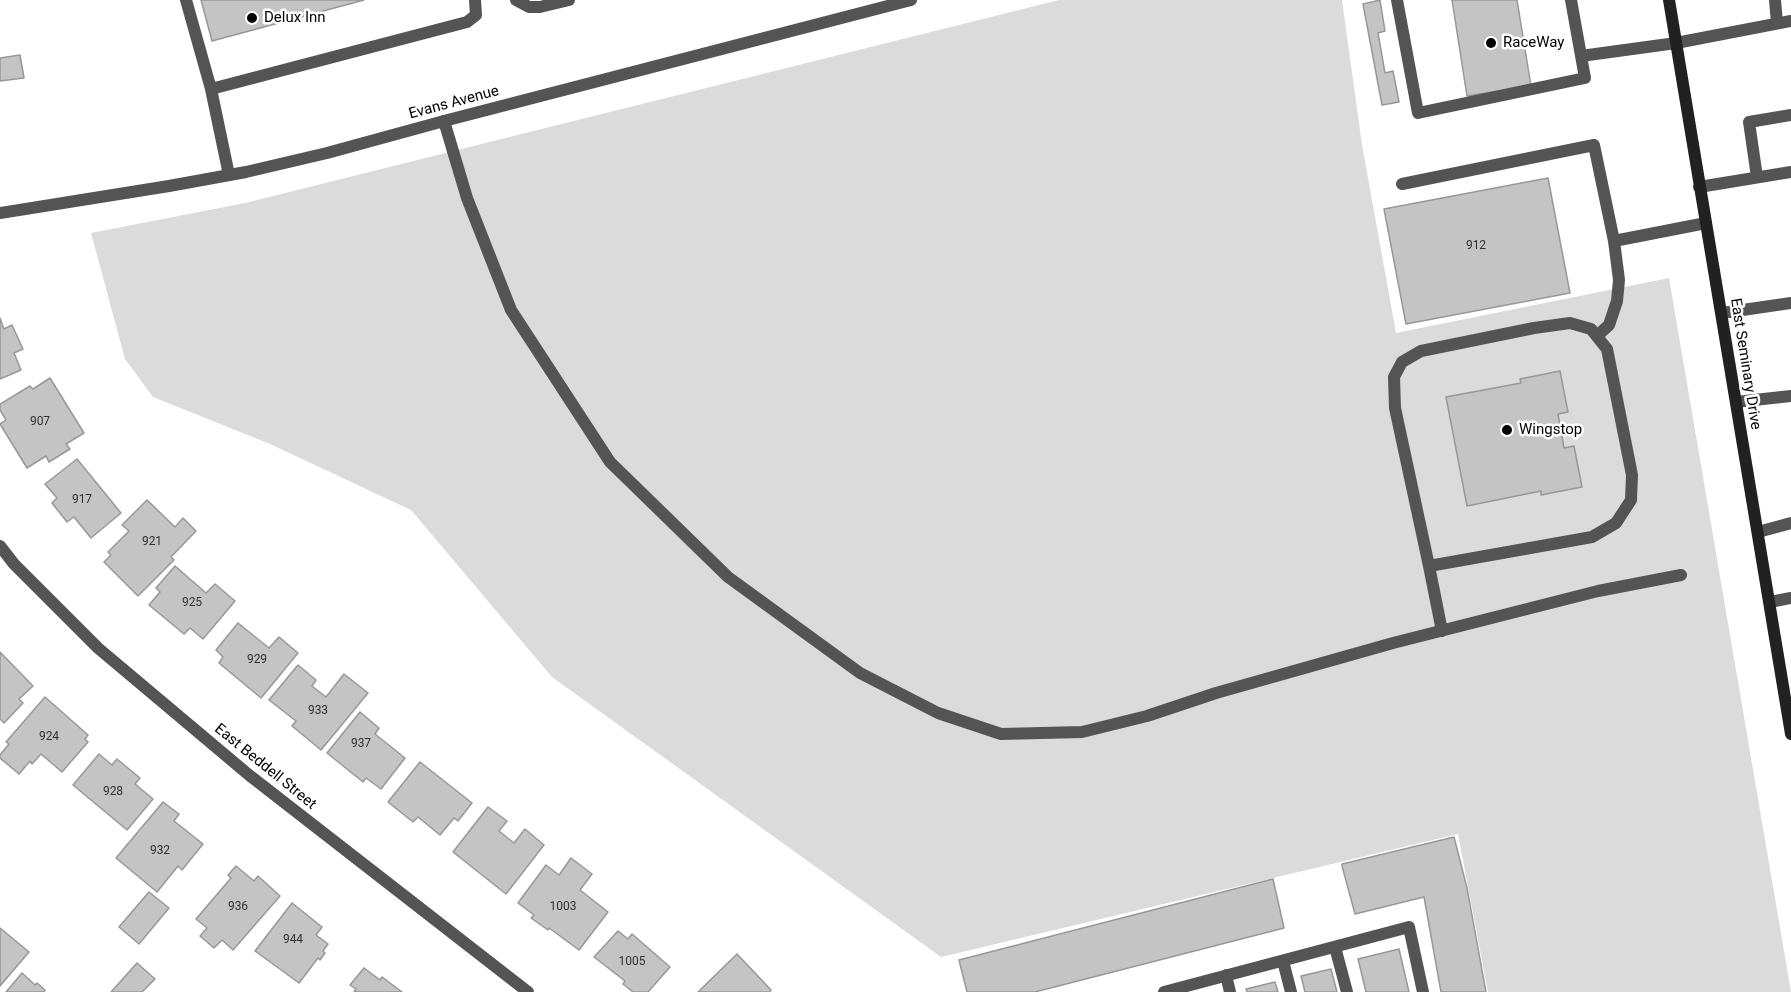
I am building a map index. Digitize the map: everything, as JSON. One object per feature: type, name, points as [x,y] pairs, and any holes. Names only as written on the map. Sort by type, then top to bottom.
[{"type":"main road","name":"East Seminary Drive","points":[[1669,0],[1770,602],[1787,684],[1791,734]]},
{"type":"street","points":[[186,0],[212,89],[229,175]]},
{"type":"street","points":[[212,89],[467,22],[476,15],[475,0]]},
{"type":"street","points":[[516,0],[529,7],[540,7],[569,0]]},
{"type":"street","name":"Evans Avenue","points":[[0,213],[229,175],[327,153],[911,0]]},
{"type":"street","points":[[1397,0],[1418,113],[1585,78],[1571,0]]},
{"type":"street","points":[[1775,0],[1778,23]]},
{"type":"street","points":[[1581,56],[1676,43],[1791,21]]},
{"type":"street","points":[[1757,177],[1749,122],[1791,115]]},
{"type":"street","points":[[444,121],[467,198],[511,310],[610,462],[728,577],[860,673],[928,708],[1001,734],[1082,732],[1147,716],[1216,693],[1442,631],[1598,591],[1681,575]]},
{"type":"street","points":[[1402,184],[1594,145],[1614,241],[1619,280],[1617,301],[1609,325],[1597,336]]},
{"type":"street","points":[[1700,187],[1791,172]]},
{"type":"street","points":[[1614,241],[1706,223]]},
{"type":"street","points":[[1722,313],[1791,303]]},
{"type":"street","points":[[1429,566],[1592,537],[1616,523],[1631,500],[1632,475],[1607,349],[1591,329],[1570,323],[1420,351],[1402,362],[1394,377],[1395,408],[1442,631]]},
{"type":"street","points":[[1736,402],[1791,396]]},
{"type":"street","points":[[1758,532],[1791,523]]},
{"type":"street","name":"East Beddell Street","points":[[0,546],[14,564],[106,656],[249,775],[528,992]]},
{"type":"street","points":[[1770,602],[1791,598]]},
{"type":"street","points":[[1164,992],[1410,927],[1423,992]]},
{"type":"street","points":[[1335,947],[1347,992]]},
{"type":"street","points":[[1283,961],[1291,992]]},
{"type":"street","points":[[1226,975],[1230,992]]},
{"type":"shaded area","points":[[1059,0],[1342,0],[1362,145],[1396,333],[1669,278],[1791,992],[1488,992],[1458,834],[941,957],[552,677],[411,510],[270,444],[153,397],[125,359],[91,233],[245,203]]},
{"type":"building","name":"Delux Inn","points":[[201,0],[364,0],[212,41]]},
{"type":"building","points":[[1380,0],[1385,31],[1378,33],[1385,73],[1393,71],[1399,102],[1382,105],[1363,4]]},
{"type":"building","name":"RaceWay","points":[[1452,0],[1517,0],[1531,86],[1467,96]]},
{"type":"building","points":[[20,55],[24,78],[0,81],[0,58]]},
{"type":"building","points":[[1548,178],[1570,293],[1406,324],[1384,209]]},
{"type":"building","points":[[0,318],[4,329],[12,325],[23,349],[14,353],[21,370],[0,379]]},
{"type":"building","name":"Wingstop","points":[[1560,371],[1568,412],[1558,414],[1564,448],[1574,446],[1582,487],[1541,495],[1541,491],[1467,506],[1446,397],[1521,383],[1520,379]]},
{"type":"building","points":[[50,378],[84,433],[66,444],[70,449],[49,462],[46,456],[27,468],[0,424],[6,420],[0,410],[0,404],[30,386],[33,389]]},
{"type":"building","points":[[77,459],[121,513],[91,538],[74,517],[67,522],[52,503],[57,498],[45,484]]},
{"type":"building","points":[[147,500],[175,527],[183,518],[196,531],[171,557],[174,560],[138,596],[104,562],[111,555],[108,552],[129,531],[122,525]]},
{"type":"building","points":[[175,566],[206,593],[215,584],[235,601],[203,639],[190,628],[184,634],[149,605],[160,592],[156,588]]},
{"type":"building","points":[[238,623],[269,648],[279,637],[298,653],[261,698],[219,663],[223,657],[216,650]]},
{"type":"building","points":[[0,652],[33,686],[19,699],[23,703],[4,723],[0,719]]},
{"type":"building","points":[[298,665],[316,680],[312,686],[326,697],[344,674],[368,693],[321,750],[292,726],[296,721],[269,700]]},
{"type":"building","points":[[45,697],[88,735],[85,739],[88,742],[62,772],[41,754],[32,764],[30,761],[19,774],[0,758],[0,755],[9,744],[6,742]]},
{"type":"building","points":[[360,712],[379,728],[375,734],[405,758],[381,789],[366,778],[363,782],[327,753]]},
{"type":"building","points":[[99,754],[112,765],[117,759],[140,778],[135,784],[153,799],[127,830],[73,785]]},
{"type":"building","points":[[420,762],[472,803],[458,821],[454,818],[440,835],[418,817],[413,822],[388,802]]},
{"type":"building","points":[[163,802],[179,814],[174,821],[203,844],[182,870],[178,866],[157,892],[116,858]]},
{"type":"building","points":[[488,807],[507,821],[499,831],[514,843],[525,829],[544,845],[506,894],[453,852]]},
{"type":"building","points":[[1454,837],[1467,888],[1486,992],[1441,992],[1424,897],[1355,914],[1342,866],[1342,864]]},
{"type":"building","points":[[571,858],[592,874],[580,890],[608,912],[579,950],[531,918],[534,915],[518,903],[546,865],[559,875]]},
{"type":"building","points":[[236,866],[254,881],[258,876],[280,896],[233,950],[222,940],[214,948],[200,936],[207,928],[196,919],[231,878],[228,875]]},
{"type":"building","points":[[1273,879],[1284,928],[1035,992],[967,992],[959,960]]},
{"type":"building","points":[[149,892],[169,908],[139,944],[119,927]]},
{"type":"building","points":[[292,903],[322,927],[316,935],[328,944],[320,960],[318,958],[299,983],[255,951]]},
{"type":"building","points":[[0,928],[29,952],[0,986]]},
{"type":"building","points":[[618,931],[628,939],[632,934],[670,967],[648,992],[633,992],[623,984],[625,981],[594,957]]},
{"type":"building","points":[[1399,949],[1409,992],[1366,992],[1358,959]]},
{"type":"building","points":[[737,954],[771,990],[770,992],[698,992]]},
{"type":"building","points":[[137,963],[155,979],[142,992],[111,992]]},
{"type":"building","points":[[364,968],[380,980],[382,977],[402,992],[354,992],[356,989],[350,985]]},
{"type":"building","points":[[1331,969],[1337,992],[1305,992],[1301,976]]},
{"type":"building","points":[[22,973],[35,985],[37,983],[45,990],[44,992],[6,992]]},
{"type":"building","points":[[1275,982],[1278,992],[1247,992],[1246,989]]},
{"type":"place","name":"Delux Inn","points":[[252,18]]},
{"type":"place","name":"RaceWay","points":[[1491,43]]},
{"type":"place","name":"Wingstop","points":[[1507,430]]}]
